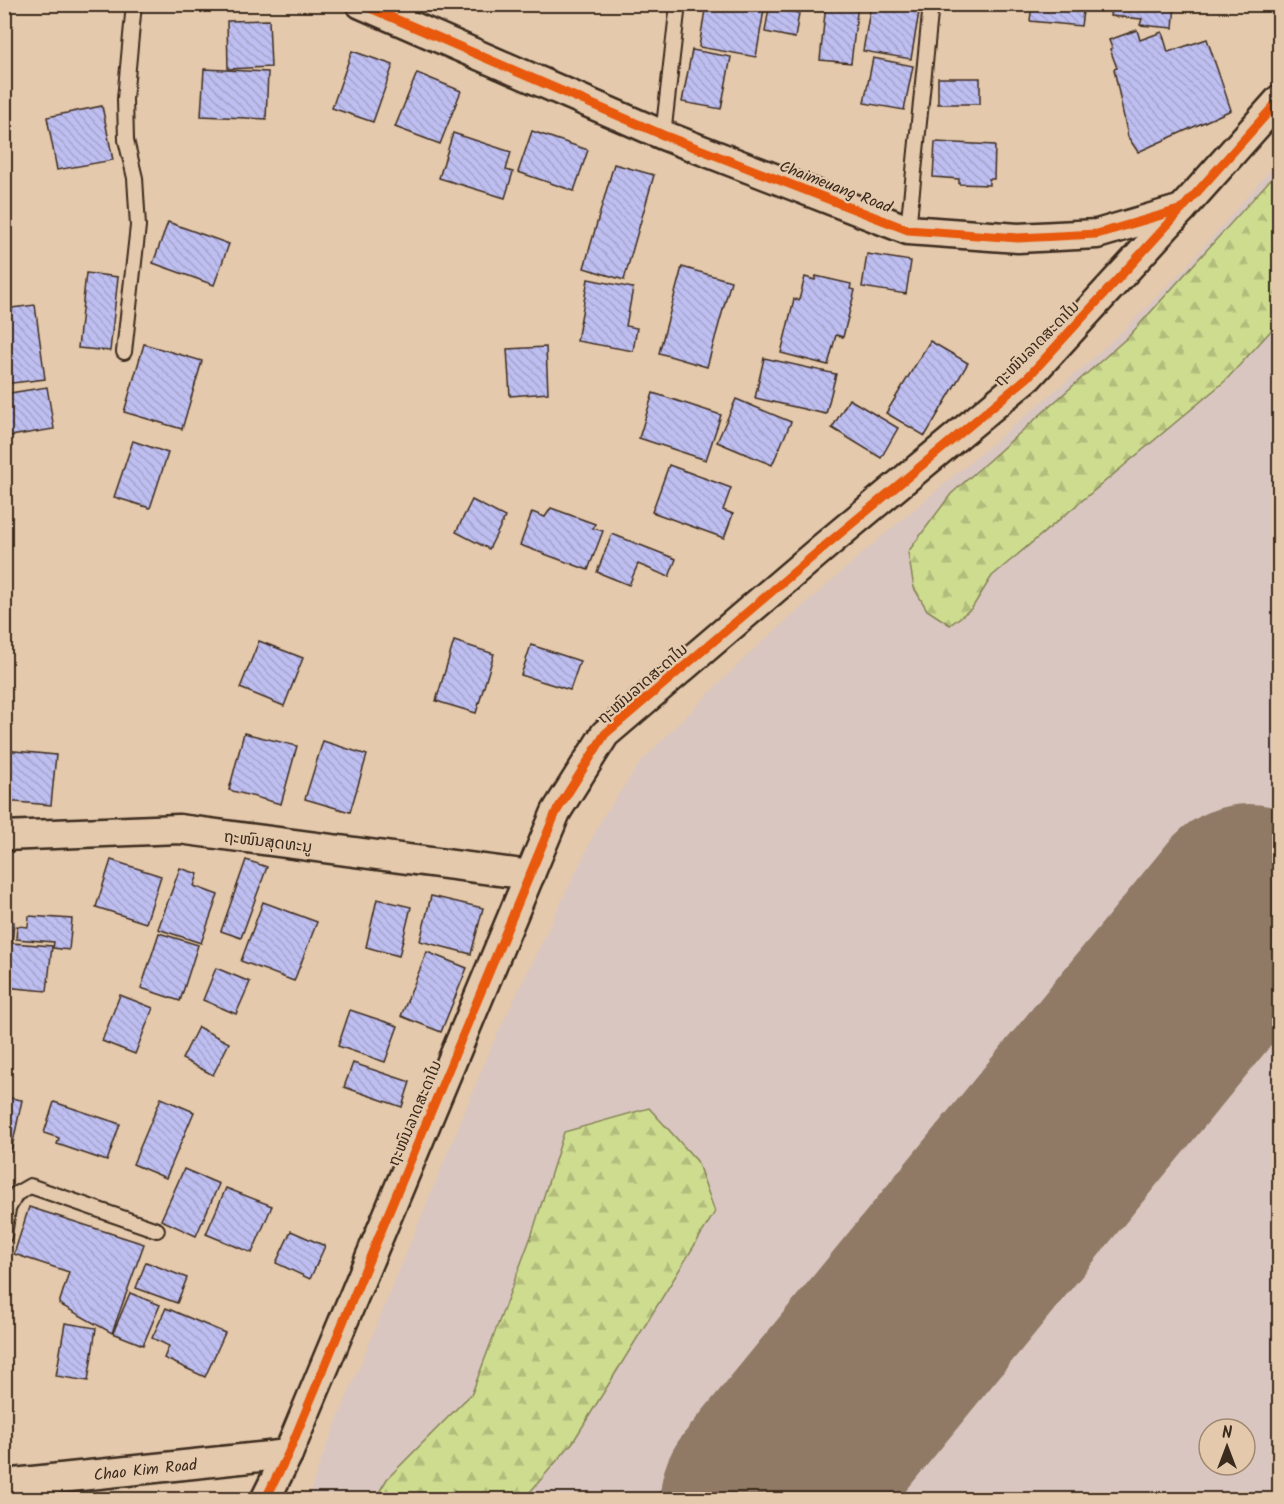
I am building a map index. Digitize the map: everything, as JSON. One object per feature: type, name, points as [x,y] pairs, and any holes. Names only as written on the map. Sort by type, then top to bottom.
[{"type":"street","name":"Chaimeuang Road","points":[[361,4],[663,135],[908,230],[1018,238],[1097,234],[1182,209]]},
{"type":"street","points":[[1182,209],[1280,99]]},
{"type":"street","name":"ຖະໜົນລາດສະດາໄນ","points":[[265,1500],[288,1454],[556,812],[606,734],[826,545],[1028,377],[1182,209]]},
{"type":"street","name":"ຖະໜົນສຸດທະນູ","points":[[4,836],[179,829],[530,875]]},
{"type":"street","name":"Chao Kim Road","points":[[4,1484],[288,1454]]},
{"type":"lane","points":[[124,352],[138,226],[135,178],[126,140],[125,99],[134,4]]},
{"type":"lane","points":[[663,135],[678,4]]},
{"type":"lane","points":[[908,230],[931,4]]},
{"type":"lane","points":[[4,1236],[8,1209],[16,1194],[30,1186],[157,1230]]},
{"type":"shaded area","points":[[1279,160],[1279,1499],[307,1500],[323,1455],[492,1045],[602,818],[640,763],[753,650],[873,544],[1081,369],[1128,326],[1187,266]]},
{"type":"green space","points":[[1279,170],[1279,322],[1225,381],[992,576],[972,608],[950,625],[927,610],[914,588],[908,552],[951,494],[1129,336]]},
{"type":"green space","points":[[649,1108],[697,1161],[715,1212],[573,1442],[524,1499],[375,1499],[387,1479],[472,1393],[532,1234],[564,1132]]},
{"type":"building","points":[[706,4],[765,4],[756,57],[699,47]]},
{"type":"building","points":[[826,4],[858,4],[851,63],[820,60]]},
{"type":"building","points":[[871,4],[919,12],[911,59],[863,51]]},
{"type":"building","points":[[1032,4],[1084,4],[1081,26],[1030,21]]},
{"type":"building","points":[[1111,4],[1175,4],[1173,28],[1140,25],[1142,19],[1110,16]]},
{"type":"building","points":[[769,8],[799,13],[795,38],[765,32]]},
{"type":"building","points":[[269,20],[271,67],[228,69],[227,21]]},
{"type":"building","points":[[1137,30],[1140,40],[1162,32],[1168,52],[1207,39],[1231,110],[1138,152],[1128,137],[1114,69],[1117,68],[1109,40]]},
{"type":"building","points":[[692,50],[731,57],[721,109],[682,102]]},
{"type":"building","points":[[352,51],[393,65],[373,122],[332,108]]},
{"type":"building","points":[[873,58],[913,66],[904,110],[864,103]]},
{"type":"building","points":[[204,69],[268,72],[266,119],[201,116]]},
{"type":"building","points":[[417,73],[461,91],[440,144],[395,127]]},
{"type":"building","points":[[938,78],[980,78],[980,104],[938,104]]},
{"type":"building","points":[[102,106],[113,160],[57,170],[47,117]]},
{"type":"building","points":[[532,131],[588,150],[574,191],[518,172]]},
{"type":"building","points":[[453,133],[511,152],[506,170],[513,172],[505,198],[439,178]]},
{"type":"building","points":[[935,142],[995,145],[994,179],[989,179],[989,185],[959,184],[959,179],[933,177]]},
{"type":"building","points":[[614,164],[654,175],[624,280],[584,268]]},
{"type":"building","points":[[168,222],[229,244],[214,285],[153,263]]},
{"type":"building","points":[[867,254],[911,261],[906,294],[862,287]]},
{"type":"building","points":[[682,267],[731,281],[707,367],[659,353]]},
{"type":"building","points":[[86,273],[118,277],[110,351],[78,348]]},
{"type":"building","points":[[816,276],[851,284],[850,289],[855,290],[843,337],[836,335],[828,365],[781,353],[794,299],[799,300],[805,277],[815,280]]},
{"type":"building","points":[[588,279],[633,288],[626,326],[637,328],[633,351],[577,341]]},
{"type":"building","points":[[35,305],[45,379],[4,384],[4,309]]},
{"type":"building","points":[[930,341],[968,363],[925,436],[886,413]]},
{"type":"building","points":[[144,344],[202,361],[182,429],[124,412]]},
{"type":"building","points":[[546,347],[548,393],[510,396],[507,349]]},
{"type":"building","points":[[764,358],[836,374],[826,414],[755,398]]},
{"type":"building","points":[[47,387],[54,429],[4,437],[4,394]]},
{"type":"building","points":[[653,393],[721,415],[706,460],[639,438]]},
{"type":"building","points":[[736,399],[791,422],[772,465],[717,442]]},
{"type":"building","points":[[849,399],[898,428],[881,458],[832,428]]},
{"type":"building","points":[[133,441],[168,453],[150,508],[114,497]]},
{"type":"building","points":[[669,465],[731,488],[723,510],[733,514],[724,538],[652,512]]},
{"type":"building","points":[[472,500],[505,517],[489,549],[456,532]]},
{"type":"building","points":[[551,508],[595,524],[593,528],[603,531],[588,570],[520,545],[532,512],[545,517]]},
{"type":"building","points":[[612,534],[676,559],[669,577],[638,564],[629,585],[597,572]]},
{"type":"building","points":[[259,641],[303,658],[284,706],[240,688]]},
{"type":"building","points":[[454,641],[494,654],[476,713],[436,701]]},
{"type":"building","points":[[531,645],[580,661],[570,690],[521,675]]},
{"type":"building","points":[[244,733],[297,746],[281,804],[229,790]]},
{"type":"building","points":[[323,741],[367,755],[350,812],[305,799]]},
{"type":"building","points":[[4,750],[56,755],[51,805],[4,801]]},
{"type":"building","points":[[111,860],[161,876],[146,923],[96,907]]},
{"type":"building","points":[[246,860],[267,867],[241,938],[221,931]]},
{"type":"building","points":[[180,868],[198,874],[194,886],[218,895],[201,943],[158,929]]},
{"type":"building","points":[[431,896],[483,908],[471,954],[420,941]]},
{"type":"building","points":[[377,899],[411,907],[399,956],[366,947]]},
{"type":"building","points":[[263,902],[317,922],[294,981],[241,961]]},
{"type":"building","points":[[29,916],[72,919],[69,950],[53,948],[54,942],[16,939],[17,926],[28,927]]},
{"type":"building","points":[[4,921],[14,922],[12,943],[52,946],[47,991],[4,987]]},
{"type":"building","points":[[159,933],[198,945],[180,1001],[141,988]]},
{"type":"building","points":[[427,952],[467,968],[441,1032],[401,1016]]},
{"type":"building","points":[[216,968],[250,982],[236,1014],[203,1000]]},
{"type":"building","points":[[120,995],[153,1008],[135,1054],[102,1041]]},
{"type":"building","points":[[350,1010],[398,1026],[385,1062],[338,1046]]},
{"type":"building","points":[[198,1027],[229,1043],[213,1075],[182,1059]]},
{"type":"building","points":[[353,1063],[410,1082],[402,1107],[344,1087]]},
{"type":"building","points":[[4,1097],[22,1100],[11,1152],[4,1150]]},
{"type":"building","points":[[161,1098],[194,1112],[166,1178],[133,1164]]},
{"type":"building","points":[[54,1102],[120,1124],[107,1161],[57,1144],[59,1138],[44,1133]]},
{"type":"building","points":[[184,1169],[219,1184],[196,1236],[161,1220]]},
{"type":"building","points":[[226,1188],[272,1206],[252,1253],[206,1234]]},
{"type":"building","points":[[29,1207],[144,1244],[112,1333],[59,1304],[69,1272],[14,1254]]},
{"type":"building","points":[[291,1231],[325,1246],[310,1279],[276,1263]]},
{"type":"building","points":[[146,1262],[187,1278],[177,1303],[136,1288]]},
{"type":"building","points":[[130,1293],[160,1305],[143,1345],[113,1333]]},
{"type":"building","points":[[166,1308],[225,1333],[205,1377],[164,1358],[169,1346],[152,1338]]},
{"type":"building","points":[[65,1323],[96,1328],[88,1381],[56,1376]]},
{"type":"runway","points":[[764,1500],[1249,908]]},
{"type":"cycle path","points":[[361,4],[663,135],[908,230],[1018,238],[1097,234],[1182,209]]},
{"type":"cycle path","points":[[265,1500],[288,1454],[556,812],[605,734],[826,545],[1028,377],[1280,99]]}]
